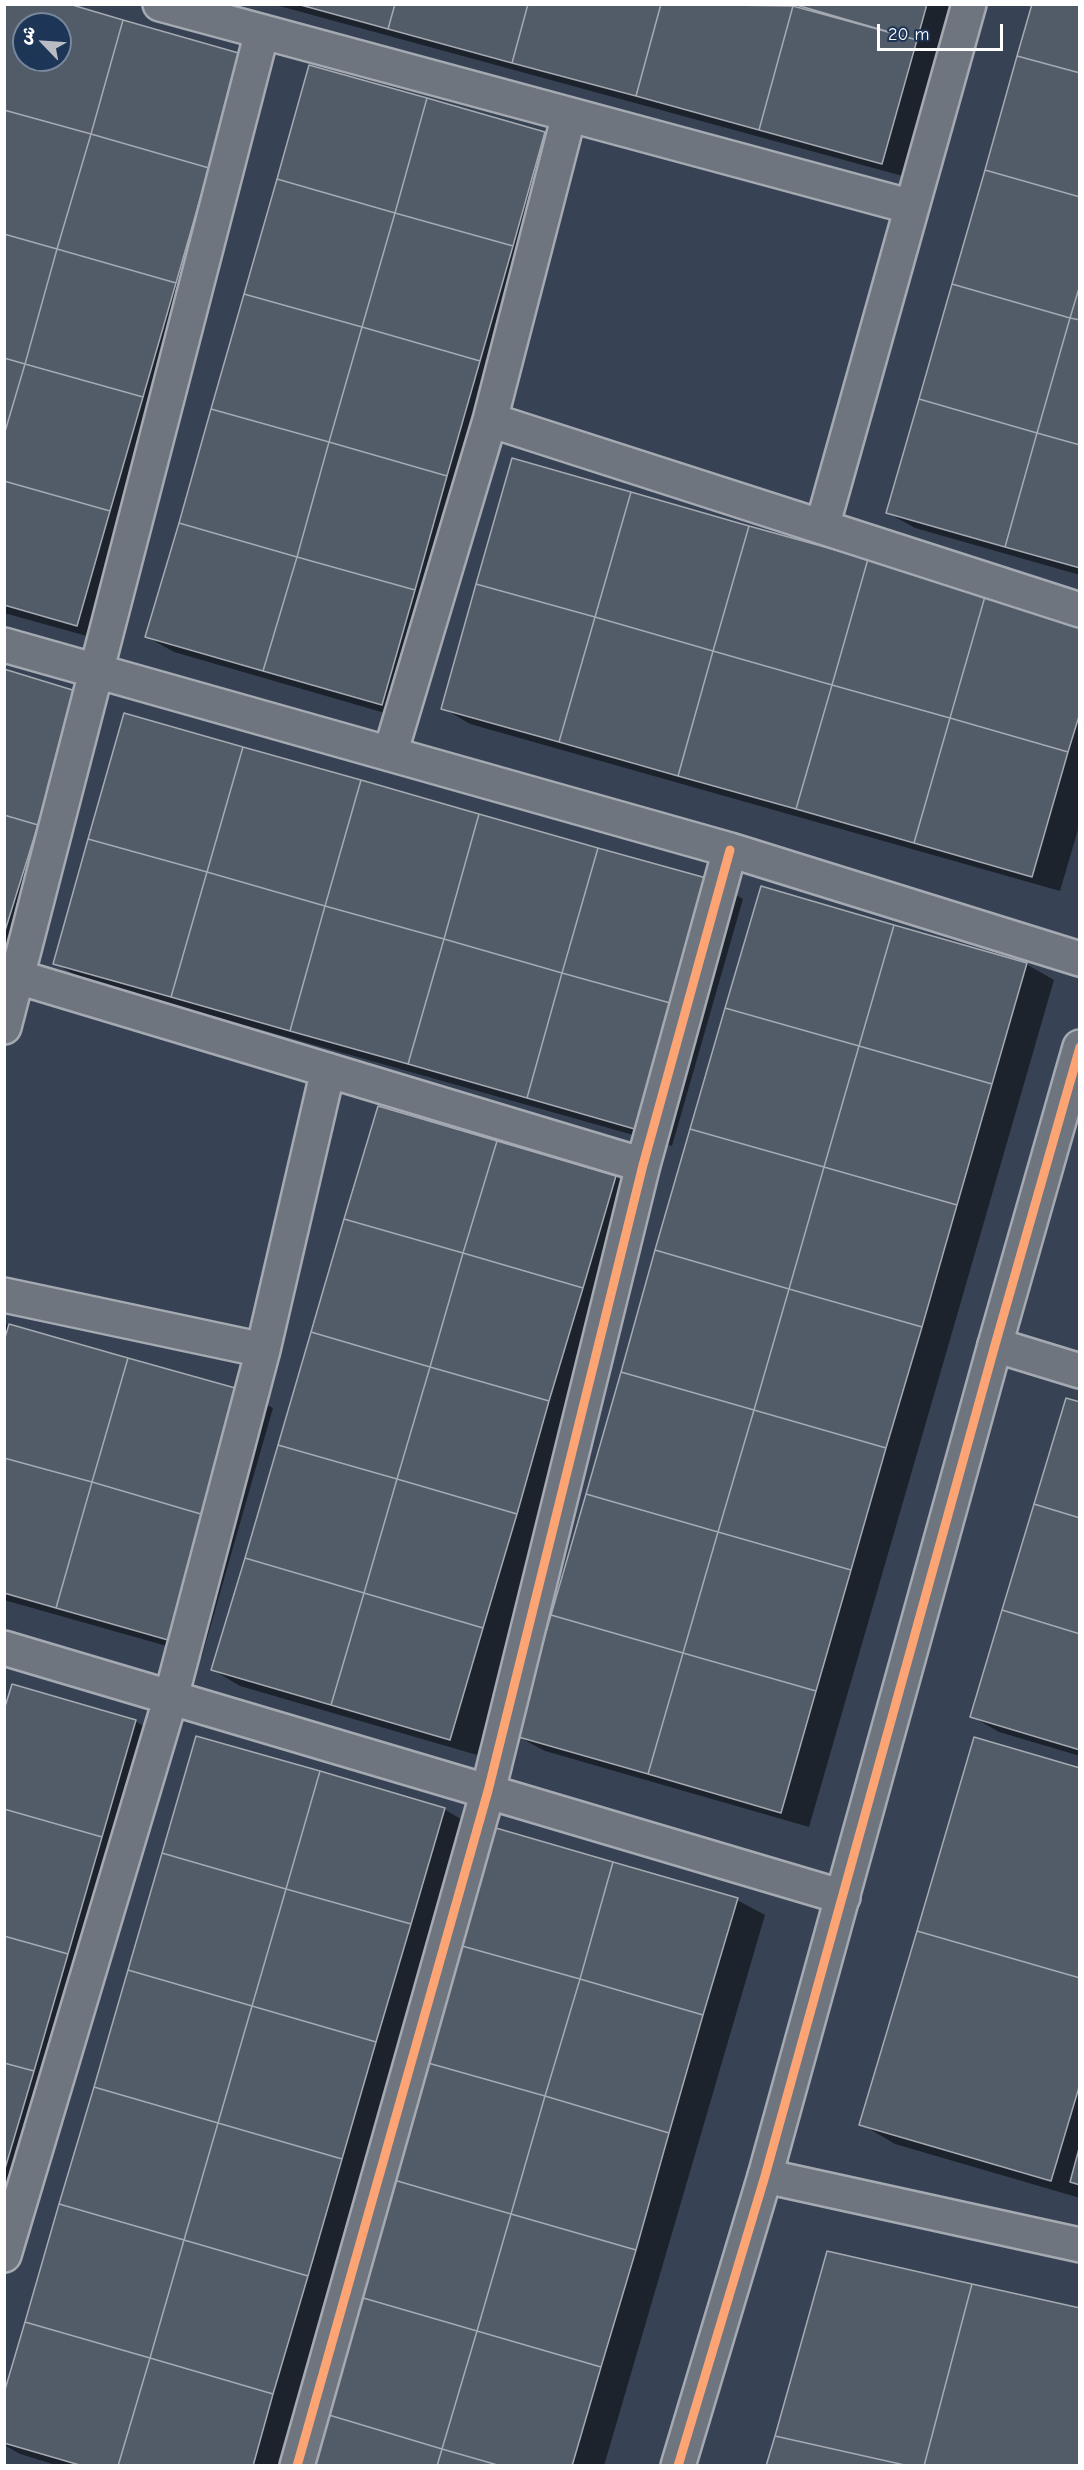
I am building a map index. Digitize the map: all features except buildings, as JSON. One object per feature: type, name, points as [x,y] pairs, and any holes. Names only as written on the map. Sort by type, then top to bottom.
[{"type":"street","points":[[160,4],[912,207]]},
{"type":"street","points":[[822,527],[969,4]]},
{"type":"street","points":[[4,1027],[262,32]]},
{"type":"street","points":[[390,754],[490,420],[569,114]]},
{"type":"street","points":[[490,420],[1080,610]]},
{"type":"street","points":[[4,645],[730,850],[1080,960]]},
{"type":"street","points":[[297,2466],[488,1791],[644,1165],[730,850]]},
{"type":"street","points":[[18,977],[644,1165]]},
{"type":"street","points":[[678,2466],[765,2176],[1080,1047]]},
{"type":"street","points":[[4,2255],[171,1697],[263,1350],[328,1070]]},
{"type":"street","points":[[4,1295],[263,1350]]},
{"type":"street","points":[[995,1345],[1080,1371]]},
{"type":"street","points":[[4,1648],[843,1897]]},
{"type":"street","points":[[765,2176],[1080,2245]]},
{"type":"cycle path","points":[[297,2466],[488,1791],[643,1165],[730,850]]},
{"type":"cycle path","points":[[678,2466],[765,2176],[1080,1047]]}]
